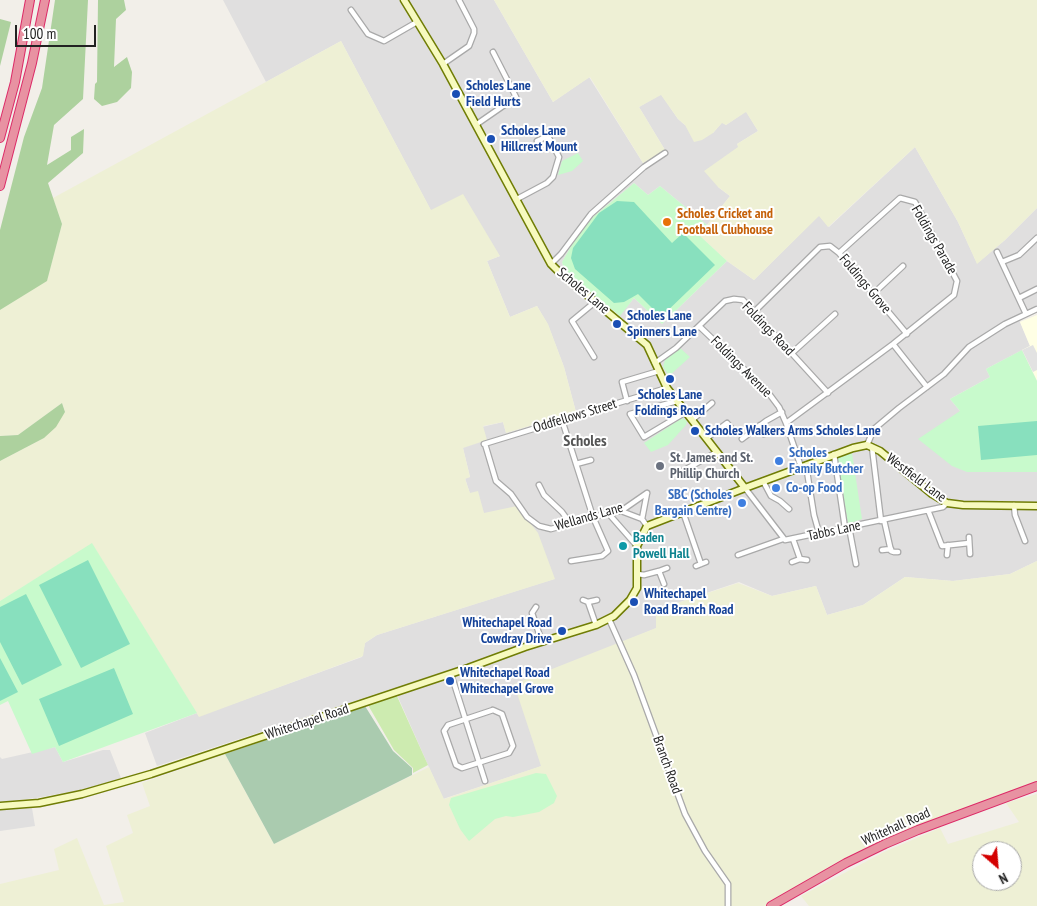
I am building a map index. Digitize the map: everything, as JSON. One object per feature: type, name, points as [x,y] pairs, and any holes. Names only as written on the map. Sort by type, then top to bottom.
[{"type":"highway","points":[[0,138],[15,82],[30,0]]},
{"type":"highway","points":[[0,186],[32,64],[45,0]]},
{"type":"highway","name":"Whitehall Road","points":[[770,906],[846,863],[893,841],[1037,786]]},
{"type":"main road","name":"Scholes Lane","points":[[404,0],[444,64],[551,264],[558,272],[647,345],[667,388],[745,488]]},
{"type":"main road","points":[[638,546],[647,526],[834,454],[869,446]]},
{"type":"main road","name":"Westfield Lane","points":[[869,446],[880,451],[932,494],[947,503],[1037,506]]},
{"type":"main road","name":"Whitechapel Road","points":[[0,806],[39,803],[109,786],[166,769],[596,625],[609,619],[626,603],[634,592],[638,583],[638,546]]},
{"type":"street","points":[[444,64],[469,46],[474,33],[474,29],[459,0]]},
{"type":"street","points":[[351,10],[368,34],[384,41],[417,22]]},
{"type":"street","points":[[477,124],[516,97],[493,52]]},
{"type":"street","points":[[537,141],[548,136],[549,132],[554,130]]},
{"type":"street","points":[[517,199],[551,181],[559,157],[548,136]]},
{"type":"street","points":[[551,264],[561,254],[591,214],[644,167],[664,153]]},
{"type":"street","name":"Foldings Parade","points":[[786,422],[907,334],[954,296],[957,281],[915,202],[900,198],[839,253]]},
{"type":"street","points":[[1002,262],[1019,255],[1037,238]]},
{"type":"street","name":"Foldings Grove","points":[[754,312],[820,247],[830,246],[839,253],[907,334]]},
{"type":"street","points":[[997,252],[1026,314]]},
{"type":"street","points":[[873,294],[903,266]]},
{"type":"street","points":[[1018,298],[1037,289]]},
{"type":"street","name":"Foldings Road","points":[[655,363],[676,348],[725,301],[743,300],[828,393]]},
{"type":"street","points":[[594,357],[572,321],[595,302]]},
{"type":"street","points":[[891,550],[883,520],[869,446],[874,429],[944,374],[969,346],[1005,324],[1037,309]]},
{"type":"street","points":[[792,353],[835,314]]},
{"type":"street","name":"Foldings Avenue","points":[[699,326],[767,391],[782,412],[803,466],[819,533]]},
{"type":"street","points":[[893,344],[928,387]]},
{"type":"street","points":[[627,400],[622,382],[659,371]]},
{"type":"street","name":"Oddfellows Street","points":[[484,444],[667,388]]},
{"type":"street","points":[[677,401],[630,414],[644,437],[686,412]]},
{"type":"street","points":[[692,420],[712,403]]},
{"type":"street","points":[[742,439],[760,425],[782,412]]},
{"type":"street","points":[[562,420],[593,516],[608,551],[602,556],[570,562]]},
{"type":"street","points":[[706,438],[726,423],[734,432]]},
{"type":"street","points":[[760,425],[764,434]]},
{"type":"street","name":"Wellands Lane","points":[[484,444],[496,481],[511,494],[526,518],[539,526],[551,529],[593,516],[621,510],[647,493],[642,519]]},
{"type":"street","points":[[679,473],[717,452]]},
{"type":"street","points":[[834,454],[847,528],[856,564]]},
{"type":"street","points":[[576,464],[592,460]]},
{"type":"street","points":[[763,481],[771,496],[789,509]]},
{"type":"street","points":[[539,485],[544,495],[562,512],[570,523]]},
{"type":"street","points":[[745,488],[783,539]]},
{"type":"street","name":"Tabbs Lane","points":[[738,555],[783,539],[793,539],[943,507],[947,503]]},
{"type":"street","points":[[1014,505],[1015,515],[1025,540]]},
{"type":"street","points":[[621,510],[642,519],[647,526]]},
{"type":"street","points":[[928,510],[942,546],[969,544]]},
{"type":"street","points":[[683,512],[701,564]]},
{"type":"street","points":[[608,513],[638,546]]},
{"type":"street","points":[[969,536],[970,554]]},
{"type":"street","points":[[793,539],[800,559]]},
{"type":"street","points":[[947,554],[948,545]]},
{"type":"street","points":[[882,550],[898,552]]},
{"type":"street","points":[[792,562],[800,559],[808,560]]},
{"type":"street","points":[[638,574],[644,575],[667,568]]},
{"type":"street","points":[[659,571],[664,584]]},
{"type":"street","points":[[596,625],[585,601],[597,600]]},
{"type":"street","points":[[536,607],[532,613],[542,642]]},
{"type":"street","name":"Branch Road","points":[[609,619],[634,676],[685,814],[705,851],[728,884],[728,906]]},
{"type":"street","points":[[451,674],[485,781]]},
{"type":"street","points":[[493,710],[502,714],[513,746],[509,754],[462,768],[456,765],[444,731],[448,725],[466,719],[493,710]]},
{"type":"shaded area","points":[[223,0],[494,0],[553,102],[589,77],[643,163],[665,150],[639,107],[661,94],[678,119],[685,125],[713,133],[722,122],[726,125],[746,111],[758,131],[737,144],[739,147],[718,187],[730,196],[707,225],[660,186],[648,195],[634,183],[593,217],[574,241],[562,262],[564,269],[571,277],[619,316],[634,298],[662,324],[727,261],[754,280],[819,215],[829,227],[915,147],[958,222],[977,263],[1005,240],[1037,208],[1037,307],[1017,315],[1030,346],[986,369],[990,377],[950,399],[960,411],[967,472],[1037,472],[1037,561],[1010,574],[953,581],[905,577],[863,605],[827,615],[816,586],[772,596],[739,582],[656,610],[657,628],[605,649],[542,766],[443,799],[394,688],[157,766],[145,733],[197,713],[199,716],[362,657],[365,643],[377,635],[554,579],[484,513],[470,494],[465,478],[470,477],[463,448],[482,427],[503,422],[506,433],[576,412],[564,367],[548,325],[537,306],[510,317],[487,261],[500,256],[431,211],[341,41],[266,82]]},
{"type":"shaded area","points":[[494,0],[1037,0],[1037,208],[1005,240],[977,264],[958,222],[915,147],[828,227],[819,216],[754,280],[727,261],[699,235],[730,196],[718,187],[704,171],[738,147],[737,144],[758,131],[746,112],[726,125],[722,123],[713,133],[702,140],[694,142],[685,125],[678,119],[661,95],[639,107],[665,150],[643,163],[590,77],[553,102]]},
{"type":"shaded area","points":[[341,41],[431,210],[463,194],[500,256],[487,261],[510,317],[537,306],[548,324],[564,367],[576,412],[506,433],[503,422],[483,426],[487,440],[463,448],[470,477],[465,479],[470,493],[478,491],[484,513],[517,506],[538,533],[555,579],[377,635],[365,643],[363,656],[199,717],[92,544],[0,601],[0,461],[44,438],[65,412],[62,403],[18,435],[0,436],[0,310],[47,280],[62,224],[53,198]]},
{"type":"shaded area","points":[[1037,315],[1037,381],[1022,350],[1030,346],[1020,322]]},
{"type":"shaded area","points":[[1033,345],[1037,353],[1037,370],[1033,372],[1022,350]]},
{"type":"shaded area","points":[[1037,561],[1037,786],[918,830],[771,906],[0,906],[0,884],[59,870],[54,849],[77,838],[104,905],[124,902],[106,846],[133,833],[127,815],[150,806],[142,783],[225,754],[274,844],[429,767],[444,799],[541,766],[514,684],[656,628],[656,610],[738,583],[772,596],[816,586],[827,615],[863,605],[905,577],[953,581],[1010,574]]},
{"type":"shaded area","points":[[365,706],[393,751],[412,768],[412,775],[274,844],[225,754]]},
{"type":"shaded area","points":[[55,747],[63,762],[103,750],[110,750],[121,778],[86,789],[0,802],[0,757],[2,759]]},
{"type":"shaded area","points":[[1037,794],[1037,906],[809,906],[801,896],[884,852],[940,828],[948,844],[1019,822],[1006,803]]},
{"type":"shaded area","points":[[32,808],[35,826],[0,831],[0,810]]},
{"type":"green space","points":[[55,0],[88,0],[83,99],[54,125],[47,165],[71,150],[71,137],[84,129],[83,153],[48,183],[62,224],[47,281],[0,310],[0,230],[24,137],[42,88]]},
{"type":"green space","points":[[98,0],[124,0],[126,10],[116,19],[114,67],[127,57],[132,72],[131,88],[117,102],[102,106],[94,99],[95,84],[97,82]]},
{"type":"green space","points":[[0,19],[11,22],[0,66]]},
{"type":"green space","points":[[578,153],[583,161],[572,171],[558,175],[562,161]]},
{"type":"green space","points":[[634,183],[648,195],[660,186],[707,225],[699,235],[727,261],[662,324],[634,298],[620,316],[571,277],[564,269],[562,262],[574,241],[593,217]]},
{"type":"green space","points":[[617,201],[634,202],[672,243],[683,233],[715,265],[661,317],[638,294],[624,302],[614,303],[575,269],[571,258],[573,248],[599,213]]},
{"type":"green space","points":[[680,348],[690,357],[669,376],[663,367],[665,360]]},
{"type":"green space","points":[[1022,350],[1037,381],[1037,472],[967,472],[952,466],[918,439],[960,411],[950,399],[990,377],[986,369]]},
{"type":"green space","points":[[62,403],[65,412],[56,427],[44,438],[0,461],[0,436],[18,435]]},
{"type":"green space","points":[[682,418],[687,421],[686,425],[668,445],[651,452],[644,443]]},
{"type":"green space","points":[[1037,421],[1037,455],[981,460],[978,426]]},
{"type":"green space","points":[[852,453],[862,519],[848,524],[837,458]]},
{"type":"green space","points":[[92,543],[197,713],[63,762],[55,747],[32,754],[8,701],[0,705],[0,601]]},
{"type":"green space","points":[[88,560],[130,644],[81,668],[39,585]]},
{"type":"green space","points":[[26,594],[62,665],[22,685],[0,642],[0,607]]},
{"type":"green space","points":[[0,658],[18,692],[0,701]]},
{"type":"green space","points":[[114,668],[133,714],[59,746],[39,699]]},
{"type":"green space","points":[[396,694],[428,765],[413,773],[413,768],[394,750],[368,705]]},
{"type":"green space","points":[[536,773],[546,774],[557,796],[554,803],[539,812],[495,819],[469,841],[460,829],[449,805],[451,798]]},
{"type":"place","name":"Scholes Lane Field Hurts","points":[[456,94]]},
{"type":"place","name":"Scholes Lane Hillcrest Mount","points":[[491,139]]},
{"type":"place","name":"Scholes Cricket and Football Clubhouse","points":[[667,222]]},
{"type":"place","name":"Scholes Lane Spinners Lane","points":[[617,324]]},
{"type":"place","name":"Scholes Lane Foldings Road","points":[[670,379]]},
{"type":"place","name":"Scholes Walkers Arms Scholes Lane","points":[[695,431]]},
{"type":"place","name":"Scholes Family Butcher","points":[[779,461]]},
{"type":"place","name":"St. James and St. Phillip Church","points":[[660,466]]},
{"type":"place","name":"Co-op Food","points":[[776,488]]},
{"type":"place","name":"SBC (Scholes Bargain Centre)","points":[[742,503]]},
{"type":"place","name":"Baden Powell Hall","points":[[623,546]]},
{"type":"place","name":"Whitechapel Road Branch Road","points":[[634,602]]},
{"type":"place","name":"Whitechapel Road Cowdray Drive","points":[[562,631]]},
{"type":"place","name":"Whitechapel Road Whitechapel Grove","points":[[450,681]]},
{"type":"district","name":"Scholes","points":[[585,441]]}]
